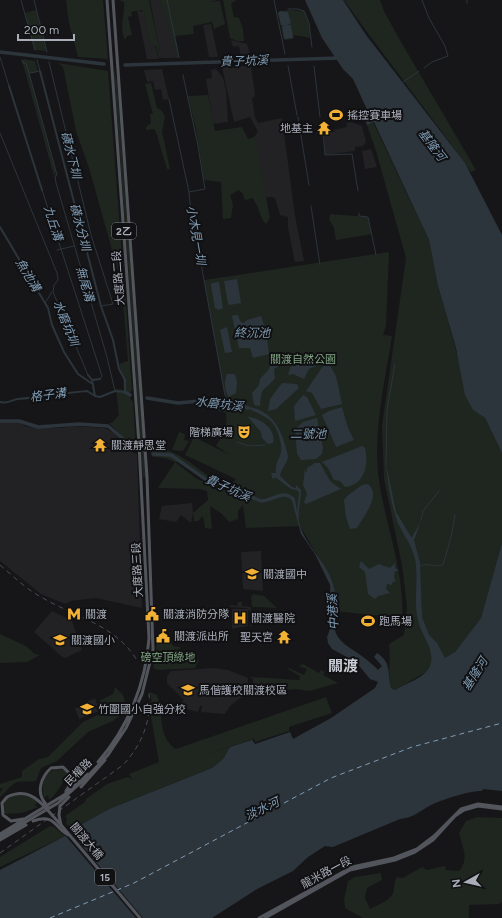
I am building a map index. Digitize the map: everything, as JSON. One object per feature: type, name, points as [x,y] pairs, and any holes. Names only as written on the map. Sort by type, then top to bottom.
[{"type":"main road","name":"大度路二段","points":[[107,0],[139,447]]},
{"type":"main road","name":"大度路二段","points":[[113,0],[146,458]]},
{"type":"main road","name":"大度路三段","points":[[138,692],[147,655],[149,631],[139,447]]},
{"type":"main road","name":"大度路三段","points":[[142,694],[152,661],[154,630],[146,458]]},
{"type":"main road","name":"民權路","points":[[0,836],[77,786],[108,755],[110,748],[126,720],[138,692]]},
{"type":"main road","name":"民權路","points":[[0,836],[77,786],[100,761],[126,728],[142,694]]},
{"type":"main road","points":[[61,825],[59,814],[62,803],[103,764],[108,755]]},
{"type":"main road","name":"關渡大橋","points":[[45,806],[41,796],[42,782],[47,772],[57,766],[67,770],[70,774],[71,783],[67,791],[57,800]]},
{"type":"main road","name":"關渡大橋","points":[[32,815],[16,822],[9,821],[3,815],[2,804],[7,797],[18,793],[34,797],[45,806],[140,918]]},
{"type":"main road","points":[[461,810],[478,806],[502,808]]},
{"type":"main road","name":"龍米路一段","points":[[259,918],[352,867],[394,858],[417,849],[434,836],[461,810]]},
{"type":"main road","name":"龍米路一段","points":[[265,918],[350,870],[396,860],[415,852],[432,840],[461,810]]},
{"type":"main road","points":[[0,840],[33,821],[42,819],[54,822],[69,835]]},
{"type":"shaded area","points":[[150,0],[218,0],[204,4],[190,25],[172,33],[176,58],[161,58]]},
{"type":"shaded area","points":[[137,10],[144,12],[150,45],[155,46],[159,59],[147,59]]},
{"type":"shaded area","points":[[211,24],[218,57],[209,57],[203,25]]},
{"type":"shaded area","points":[[231,40],[247,44],[251,57],[241,57],[239,46],[233,47]]},
{"type":"shaded area","points":[[251,66],[255,94],[252,98],[255,117],[258,123],[282,118],[295,216],[304,261],[295,262],[288,228],[288,217],[280,215],[275,198],[265,197],[247,140],[253,138],[258,132],[250,117],[234,122],[222,67]]},
{"type":"shaded area","points":[[162,69],[169,99],[163,100],[161,89],[155,90],[153,81],[147,82],[144,70]]},
{"type":"shaded area","points":[[216,69],[223,78],[226,90],[228,122],[213,124],[206,79],[212,78],[211,70]]},
{"type":"shaded area","points":[[351,122],[362,126],[366,142],[363,146],[355,147],[355,151],[325,155],[324,132],[347,127],[346,123]]},
{"type":"shaded area","points":[[371,149],[377,167],[365,169],[362,151]]},
{"type":"shaded area","points":[[0,422],[19,422],[25,426],[37,428],[62,428],[72,426],[104,428],[114,433],[130,451],[137,454],[142,608],[96,598],[71,601],[65,604],[41,594],[0,561]]},
{"type":"shaded area","points":[[192,503],[193,513],[191,523],[181,515],[176,522],[159,519],[162,506]]},
{"type":"shaded area","name":"關渡國中","points":[[261,551],[263,591],[243,589],[241,552]]},
{"type":"shaded area","name":"關渡醫院","points":[[238,602],[242,602],[242,606],[251,607],[252,626],[250,626],[250,610],[248,610],[248,626],[232,629],[232,609],[248,609],[230,607],[230,605],[237,606]]},
{"type":"shaded area","name":"關渡國小","points":[[52,611],[72,621],[82,650],[65,658],[34,632]]},
{"type":"shaded area","points":[[214,668],[228,670],[246,677],[248,679],[248,692],[230,706],[225,714],[201,712],[202,706],[200,706],[198,712],[182,708],[182,702],[184,700],[167,683],[167,676],[171,671]]},
{"type":"shaded area","name":"竹圍國小自強分校","points":[[95,698],[99,711],[79,719],[75,708]]},
{"type":"green space","points":[[66,0],[103,0],[108,59],[78,57],[69,23]]},
{"type":"green space","points":[[119,0],[149,0],[161,58],[159,58],[156,46],[150,45],[144,12],[141,10],[131,12],[132,16],[128,17],[132,35],[127,36],[125,40],[122,30],[124,2]]},
{"type":"green space","points":[[159,0],[220,1],[225,24],[214,29],[212,22],[193,26],[194,34],[175,36],[179,58],[176,58],[170,30]]},
{"type":"green space","points":[[223,0],[236,0],[231,4],[234,17],[239,18],[243,29],[244,41],[237,41],[230,38]]},
{"type":"green space","points":[[344,0],[380,0],[384,11],[397,35],[476,170],[471,172]]},
{"type":"green space","points":[[36,10],[46,51],[34,50],[25,13]]},
{"type":"green space","points":[[288,10],[304,11],[309,23],[310,38],[294,35],[293,39],[284,40],[278,12]]},
{"type":"green space","points":[[24,59],[35,61],[38,72],[29,73],[56,173],[54,176],[22,61]]},
{"type":"green space","points":[[58,63],[108,71],[123,270],[121,275],[118,271],[89,168],[76,131],[63,67]]},
{"type":"green space","points":[[115,71],[117,83],[146,477],[143,477]]},
{"type":"green space","points":[[151,83],[157,108],[161,110],[165,116],[162,132],[170,169],[167,169],[156,132],[154,129],[146,130],[146,127],[151,123],[150,114],[153,114],[145,84]]},
{"type":"green space","points":[[208,95],[215,131],[242,127],[248,139],[255,137],[270,218],[266,224],[263,221],[255,201],[252,198],[246,200],[244,199],[243,194],[239,190],[230,195],[233,205],[231,218],[223,219],[221,182],[204,180],[196,130],[188,96]]},
{"type":"green space","points":[[373,122],[429,240],[438,286],[473,410],[485,418],[502,453],[502,543],[481,618],[455,652],[443,662],[395,690],[391,688],[390,682],[389,644],[404,635],[407,606],[402,565],[384,479],[382,426],[406,258],[376,151],[367,125]]},
{"type":"green space","points":[[330,214],[368,217],[372,234],[336,240],[334,228],[329,219]]},
{"type":"green space","name":"關渡自然公園","points":[[389,252],[386,326],[383,335],[392,336],[381,404],[377,455],[378,472],[384,508],[400,581],[402,618],[334,611],[335,593],[330,577],[300,526],[246,528],[243,505],[238,511],[238,519],[229,522],[222,514],[210,506],[212,529],[205,528],[203,516],[198,521],[194,521],[193,513],[208,500],[207,491],[199,489],[158,488],[175,462],[165,458],[153,457],[151,452],[158,450],[166,450],[175,453],[214,479],[233,483],[236,479],[185,455],[194,437],[230,455],[216,446],[220,439],[227,438],[226,413],[209,408],[209,405],[223,408],[229,407],[224,393],[204,280]],"holes":[[[175,462],[184,462],[211,481],[238,493],[241,490],[242,496],[197,479]]]},
{"type":"green space","points":[[124,275],[132,390],[130,392],[130,398],[133,402],[136,445],[126,444],[118,432],[109,423],[112,423],[119,415],[116,389],[124,390],[123,378],[119,364],[128,361],[121,277]]},
{"type":"green space","points":[[179,432],[185,434],[184,440],[189,441],[183,451],[172,450]]},
{"type":"green space","points":[[253,594],[264,596],[277,608],[252,607],[251,597]]},
{"type":"green space","points":[[0,634],[26,646],[35,654],[40,655],[27,662],[0,663]]},
{"type":"green space","name":"磅空頂綠地","points":[[169,637],[173,646],[180,647],[180,650],[187,657],[199,660],[195,668],[158,670],[153,668],[157,642]]},
{"type":"green space","points":[[303,664],[319,673],[321,670],[325,672],[323,675],[338,683],[310,691],[295,689],[250,695],[254,690],[253,679],[250,677],[299,680],[300,676],[288,669],[289,668],[304,675],[307,669],[298,666]]},
{"type":"green space","points":[[115,687],[123,695],[125,702],[120,715],[113,721],[88,732],[57,761],[41,768],[36,781],[17,782],[0,797],[0,793],[3,788],[0,788],[0,784],[22,777],[22,771],[39,759],[48,757],[83,722],[102,713],[99,701],[113,694]]},
{"type":"green space","points":[[150,692],[157,695],[163,731],[170,744],[176,749],[326,697],[332,713],[289,727],[289,731],[255,742],[254,739],[195,758],[230,747],[223,759],[212,768],[109,809],[71,830],[66,823],[67,819],[65,816],[85,802],[86,799],[107,784],[128,777],[132,779],[129,774],[159,762],[151,717],[152,705]]},
{"type":"green space","points":[[56,769],[64,770],[69,775],[55,795],[49,800],[48,795],[44,798],[44,780],[48,774]]},
{"type":"green space","points":[[15,794],[30,797],[38,803],[34,805],[38,807],[22,813],[4,814],[6,800]]},
{"type":"green space","points":[[477,817],[502,818],[502,902],[499,904],[469,905],[469,918],[363,918],[345,908],[344,899],[348,881],[355,877],[381,873],[382,880],[367,888],[365,898],[370,909],[386,901],[391,896],[394,891],[397,877],[403,878],[422,867],[427,870],[445,866],[446,870],[459,871],[465,857],[459,833],[466,821]]},
{"type":"green space","points":[[50,826],[54,827],[65,836],[0,867],[0,857]]},
{"type":"water","name":"基隆河","points":[[305,0],[343,0],[366,35],[465,163],[502,235],[502,453],[485,418],[473,410],[465,395],[456,348],[438,286],[429,240],[374,122],[367,125],[364,116],[369,114],[353,79],[343,69],[322,38]]},
{"type":"water","points":[[280,11],[288,12],[291,23],[287,25],[291,25],[293,38],[284,39],[282,26],[285,25],[281,25],[278,13]]},
{"type":"water","points":[[237,279],[241,303],[230,305],[228,304],[224,281]]},
{"type":"water","points":[[219,282],[223,308],[219,310],[215,308],[211,285],[212,283]]},
{"type":"water","name":"終沉池","points":[[238,315],[240,321],[243,323],[247,320],[261,316],[266,331],[269,354],[253,358],[250,348],[239,348],[232,316]]},
{"type":"water","points":[[227,327],[232,352],[225,353],[220,330]]},
{"type":"water","points":[[310,353],[317,362],[316,366],[309,369],[304,379],[293,374],[288,375],[292,362],[299,365],[303,358]]},
{"type":"water","points":[[272,359],[277,359],[279,366],[274,369],[275,378],[262,391],[260,406],[254,405],[252,393],[259,385],[260,379],[269,369]]},
{"type":"water","points":[[325,363],[329,364],[336,376],[342,404],[321,409],[312,393],[306,391]]},
{"type":"water","points":[[227,374],[235,374],[237,382],[236,393],[229,397],[225,386]]},
{"type":"water","points":[[282,383],[297,384],[299,388],[276,409],[268,411],[270,399]]},
{"type":"water","points":[[303,395],[307,397],[316,415],[295,421],[294,406]]},
{"type":"water","points":[[245,406],[254,408],[267,415],[273,420],[281,432],[288,456],[280,476],[292,487],[296,488],[296,485],[301,490],[298,516],[299,523],[307,541],[329,574],[333,583],[335,593],[334,622],[338,637],[344,644],[363,657],[378,670],[382,666],[374,657],[377,653],[382,657],[387,664],[391,688],[395,690],[424,674],[430,666],[431,654],[430,648],[418,620],[415,559],[412,549],[400,528],[396,517],[390,494],[386,464],[396,512],[411,537],[421,521],[414,540],[420,563],[422,617],[429,635],[437,643],[445,658],[455,652],[481,618],[502,543],[502,791],[483,789],[482,791],[456,796],[431,805],[413,816],[400,819],[333,847],[325,846],[308,857],[293,871],[257,889],[212,918],[0,918],[0,870],[65,836],[71,830],[109,809],[212,768],[223,759],[230,747],[252,740],[255,744],[290,732],[293,739],[331,718],[375,688],[378,682],[370,679],[356,662],[332,649],[328,643],[327,637],[330,629],[331,614],[330,585],[315,554],[301,534],[291,497],[295,499],[297,512],[299,492],[291,489],[275,477],[273,480],[271,473],[276,473],[281,450],[279,436],[270,420]]},
{"type":"water","points":[[342,407],[348,428],[354,440],[336,447],[322,415]]},
{"type":"water","points":[[248,417],[258,419],[270,429],[274,438],[273,443],[268,444],[262,438],[261,432]]},
{"type":"water","name":"二號池","points":[[317,418],[323,448],[322,454],[316,459],[301,460],[297,454],[295,429],[303,422]]},
{"type":"water","points":[[362,446],[365,448],[366,454],[366,467],[364,473],[357,482],[345,487],[340,481],[334,480],[328,468],[322,462]]},
{"type":"water","points":[[315,463],[320,463],[330,481],[341,489],[306,504],[304,502],[307,494],[303,485],[305,469],[307,473],[307,468]]},
{"type":"water","points":[[368,484],[372,489],[373,494],[370,506],[357,528],[350,529],[346,517],[344,500],[362,485]]},
{"type":"water","points":[[361,561],[369,569],[379,564],[390,568],[395,563],[395,568],[399,571],[395,571],[394,577],[396,582],[394,581],[391,585],[387,584],[386,589],[390,593],[378,596],[375,599],[368,594],[365,572],[359,567]]},
{"type":"pier","points":[[69,830],[143,918],[136,918],[64,834]]},
{"type":"waterway","name":"磺水分圳","points":[[21,0],[35,50]]},
{"type":"waterway","name":"磺水下圳","points":[[34,0],[47,52]]},
{"type":"waterway","name":"小木見一圳","points":[[167,0],[179,57]]},
{"type":"waterway","points":[[274,0],[285,54]]},
{"type":"waterway","points":[[422,0],[429,18],[445,46],[448,56],[432,62],[424,68]]},
{"type":"waterway","points":[[288,9],[298,9],[304,11],[309,23],[312,47]]},
{"type":"waterway","name":"貴子坑溪","points":[[0,52],[104,64]]},
{"type":"waterway","name":"九丘溝","points":[[0,57],[9,86]]},
{"type":"waterway","name":"貴子坑溪","points":[[125,65],[339,58]]},
{"type":"waterway","name":"無尾溝","points":[[22,60],[23,63],[26,63],[29,73],[57,175],[55,176],[56,183],[107,357],[115,391]]},
{"type":"waterway","name":"磺水分圳","points":[[30,73],[40,71],[37,60]]},
{"type":"waterway","name":"磺水下圳","points":[[49,62],[91,235],[113,304],[101,306]]},
{"type":"waterway","points":[[288,66],[297,115]]},
{"type":"waterway","points":[[314,66],[320,117]]},
{"type":"waterway","name":"磺水分圳","points":[[40,71],[101,306],[113,340],[119,369],[125,380],[125,392],[115,391],[100,397],[95,396],[92,380],[88,375]]},
{"type":"waterway","points":[[403,82],[419,71]]},
{"type":"waterway","name":"小木見一圳","points":[[183,75],[198,146],[205,189],[189,192],[190,203],[225,395],[231,406]]},
{"type":"waterway","name":"九丘溝","points":[[9,86],[42,190]]},
{"type":"waterway","points":[[169,99],[189,192]]},
{"type":"waterway","points":[[298,117],[309,185]]},
{"type":"waterway","points":[[323,132],[325,155],[352,154],[358,191]]},
{"type":"waterway","name":"水磨坑圳","points":[[0,133],[57,273],[58,280],[54,285],[53,292],[88,375]]},
{"type":"waterway","name":"九丘溝","points":[[42,190],[102,376],[100,379]]},
{"type":"waterway","points":[[311,206],[320,265]]},
{"type":"waterway","points":[[359,213],[359,216],[368,217],[376,255]]},
{"type":"waterway","name":"魚池溝","points":[[0,227],[48,308],[52,325],[64,352],[78,374],[91,383]]},
{"type":"waterway","name":"磺水分圳","points":[[83,236],[90,235]]},
{"type":"waterway","points":[[57,250],[74,246]]},
{"type":"waterway","points":[[45,303],[52,292]]},
{"type":"waterway","points":[[386,465],[387,410],[395,364]]},
{"type":"waterway","name":"九丘溝","points":[[92,380],[100,379]]},
{"type":"waterway","name":"格子溝","points":[[0,402],[5,403],[18,399],[87,391],[95,396]]},
{"type":"waterway","name":"磺水分圳","points":[[125,392],[130,395]]},
{"type":"waterway","name":"水磨坑溪","points":[[147,398],[178,403],[200,401],[224,407],[237,405],[248,408]]},
{"type":"waterway","name":"貴子坑溪","points":[[0,421],[19,421],[38,427],[79,424],[108,426],[134,448]]},
{"type":"waterway","points":[[237,442],[249,446],[265,445]]},
{"type":"waterway","name":"貴子坑溪","points":[[153,454],[171,455],[211,483],[223,485],[240,495],[246,495],[261,501],[282,495],[289,496],[293,499]]},
{"type":"waterway","points":[[421,520],[423,511],[439,491]]},
{"type":"waterway","points":[[420,566],[443,565],[451,537],[455,515]]},
{"type":"ferry route","points":[[50,918],[134,883],[331,778],[412,747],[502,723]]},
{"type":"railway","points":[[0,565],[35,594],[107,630],[129,649],[138,662]]},
{"type":"railway","points":[[0,853],[123,765],[135,750],[144,732],[149,713],[149,693]]},
{"type":"place","name":"搖控賽車場","points":[[336,115]]},
{"type":"place","name":"地基主","points":[[324,128]]},
{"type":"place","name":"階梯廣場","points":[[244,432]]},
{"type":"place","name":"關渡靜思堂","points":[[100,445]]},
{"type":"place","name":"關渡國中","points":[[252,574]]},
{"type":"place","name":"關渡","points":[[74,614]]},
{"type":"place","name":"關渡消防分隊","points":[[152,614]]},
{"type":"place","name":"關渡醫院","points":[[240,618]]},
{"type":"place","name":"跑馬場","points":[[368,621]]},
{"type":"place","name":"關渡派出所","points":[[163,636]]},
{"type":"place","name":"聖天宮","points":[[284,637]]},
{"type":"place","name":"關渡國小","points":[[60,640]]},
{"type":"place","name":"馬偕護校關渡校區","points":[[188,690]]},
{"type":"place","name":"竹圍國小自強分校","points":[[87,709]]},
{"type":"district","name":"關渡","points":[[343,666]]},
{"type":"water label","name":"中港溪","points":[[333,612]]},
{"type":"water label","name":"淡水河","points":[[262,809]]}]
